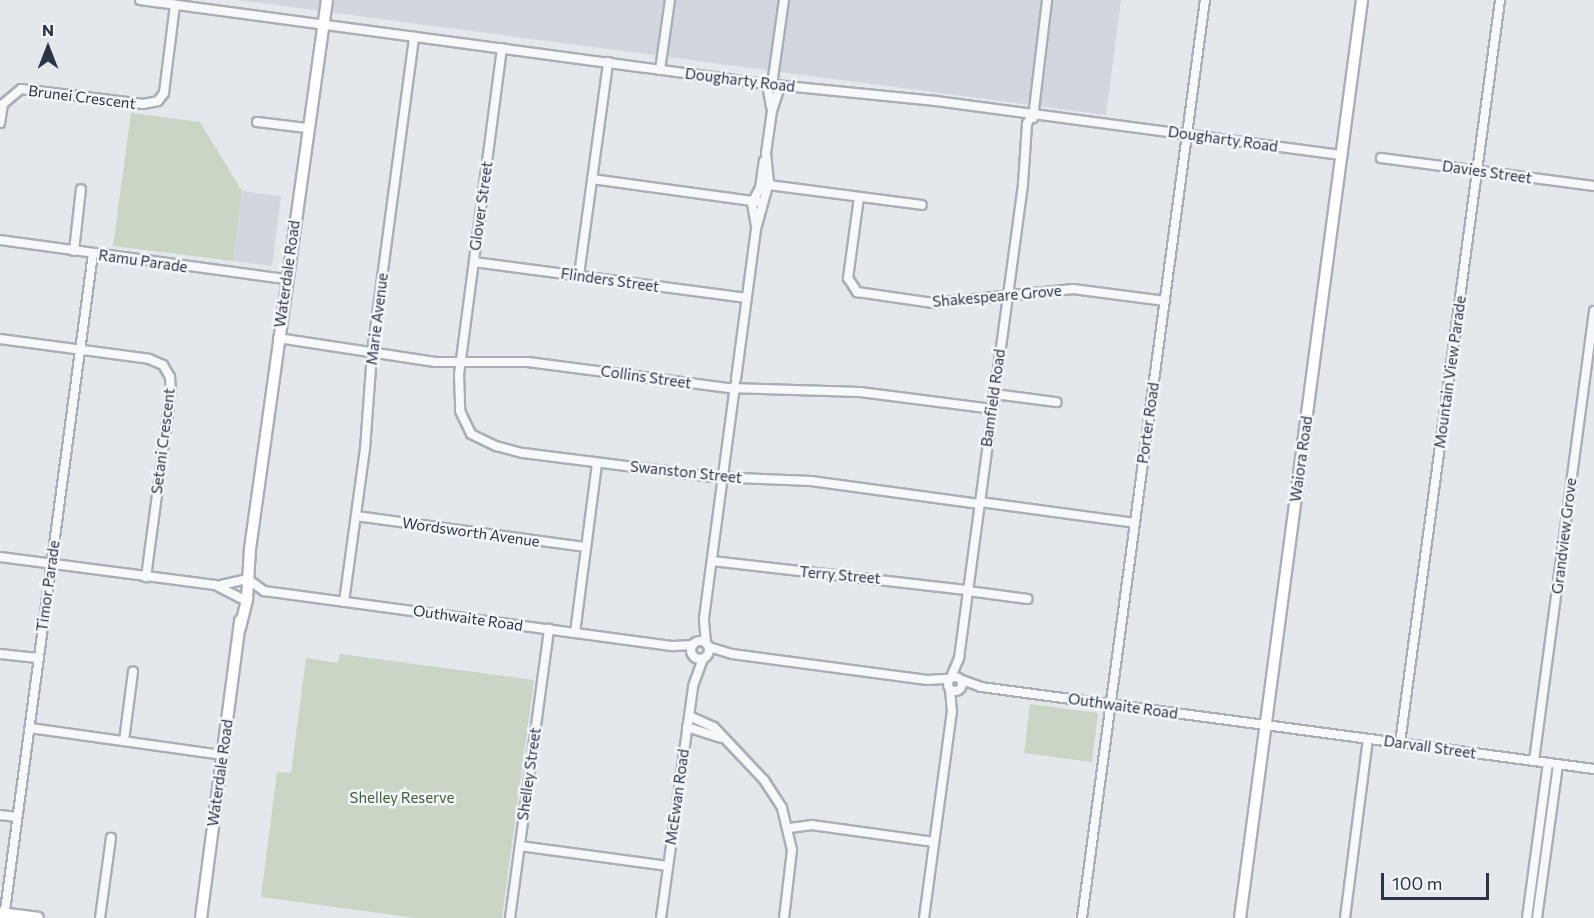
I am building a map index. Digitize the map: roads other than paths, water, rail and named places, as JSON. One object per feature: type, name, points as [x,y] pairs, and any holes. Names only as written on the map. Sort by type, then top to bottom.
[{"type":"main road","name":"Waterdale Road","points":[[201,918],[286,279],[327,0]]},
{"type":"main road","name":"Waiora Road","points":[[1240,918],[1362,0]]},
{"type":"main road","points":[[3,915],[38,918]]},
{"type":"street","name":"Dougharty Road","points":[[140,0],[175,5],[212,5],[323,24],[660,70],[1032,114],[1342,155]]},
{"type":"street","points":[[660,70],[670,0]]},
{"type":"street","name":"McEwan Road","points":[[661,918],[688,716],[712,561],[756,229],[757,201],[765,184],[773,85],[784,0]]},
{"type":"street","name":"Bamfield Road","points":[[924,918],[1047,0]]},
{"type":"street","name":"Porter Road","points":[[1082,918],[1183,164],[1189,146],[1187,135],[1205,0]]},
{"type":"street","name":"Mountain View Parade","points":[[1400,743],[1500,0]]},
{"type":"street","name":"Brunei Crescent","points":[[0,123],[3,104],[21,89],[155,103],[164,93],[175,5]]},
{"type":"street","name":"Marie Avenue","points":[[344,602],[356,516],[372,353],[414,37]]},
{"type":"street","name":"Glover Street","points":[[460,363],[502,48]]},
{"type":"street","points":[[579,275],[608,62]]},
{"type":"street","name":"McEwan Road","points":[[772,111],[773,85]]},
{"type":"street","points":[[257,122],[307,128]]},
{"type":"street","name":"Davies Street","points":[[1381,158],[1594,186]]},
{"type":"street","points":[[592,179],[757,201]]},
{"type":"street","points":[[765,184],[922,206]]},
{"type":"street","points":[[74,251],[81,189]]},
{"type":"street","name":"Shakespeare Grove","points":[[859,197],[848,278],[853,290],[929,303],[1073,289],[1165,301]]},
{"type":"street","name":"Ramu Parade","points":[[0,240],[286,279]]},
{"type":"street","name":"Timor Parade","points":[[3,915],[93,254]]},
{"type":"street","name":"Flinders Street","points":[[474,262],[747,298]]},
{"type":"street","name":"Grandview Grove","points":[[1534,761],[1594,311]]},
{"type":"street","name":"Setani Crescent","points":[[0,339],[149,359],[163,365],[170,376],[146,577]]},
{"type":"street","name":"Collins Street","points":[[278,340],[460,363],[536,362],[735,383],[860,392],[992,409]]},
{"type":"street","name":"Swanston Street","points":[[460,363],[459,406],[471,434],[503,449],[723,478],[811,481],[1135,523]]},
{"type":"street","points":[[994,394],[1056,402]]},
{"type":"street","points":[[575,633],[597,463]]},
{"type":"street","name":"Wordsworth Avenue","points":[[356,516],[586,547]]},
{"type":"street","points":[[0,557],[215,585],[246,580]]},
{"type":"street","name":"Terry Street","points":[[712,561],[1027,599]]},
{"type":"street","name":"Outhwaite Road","points":[[246,580],[264,591],[1266,725]]},
{"type":"street","points":[[215,585],[244,598],[264,591]]},
{"type":"street","name":"Shelley Street","points":[[510,918],[549,629]]},
{"type":"street","points":[[0,654],[38,658]]},
{"type":"street","points":[[124,741],[133,672]]},
{"type":"street","points":[[688,716],[709,723],[771,790],[790,828],[792,850],[784,918]]},
{"type":"street","name":"Darvall Street","points":[[1266,725],[1594,769]]},
{"type":"street","points":[[687,727],[723,740]]},
{"type":"street","points":[[30,728],[223,755]]},
{"type":"street","points":[[1345,918],[1368,739]]},
{"type":"street","points":[[1527,918],[1548,763]]},
{"type":"street","points":[[1537,918],[1558,764]]},
{"type":"street","points":[[0,815],[17,817]]},
{"type":"street","points":[[790,828],[812,825],[934,842]]},
{"type":"street","points":[[100,918],[111,838]]},
{"type":"street","points":[[520,846],[668,866]]},
{"type":"park label","name":"Shelley Reserve","points":[[402,798]]}]
